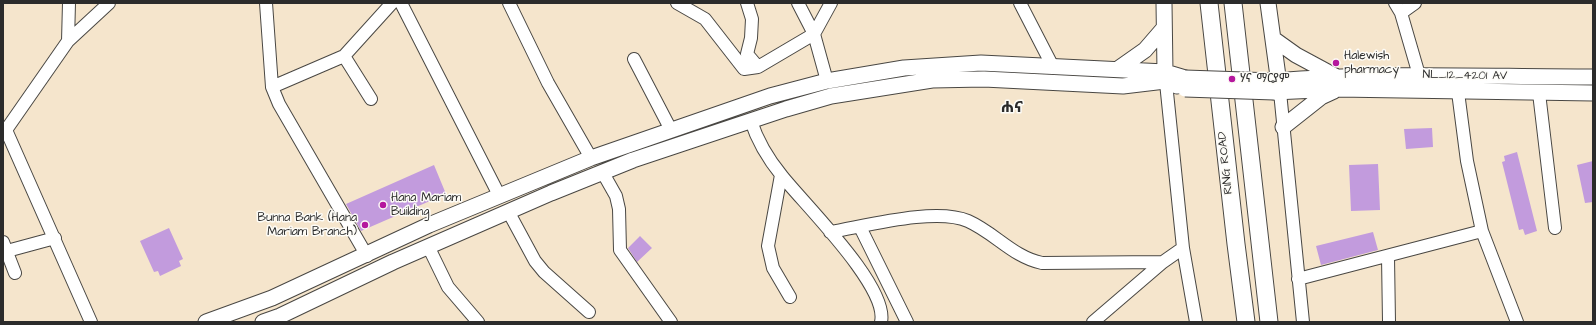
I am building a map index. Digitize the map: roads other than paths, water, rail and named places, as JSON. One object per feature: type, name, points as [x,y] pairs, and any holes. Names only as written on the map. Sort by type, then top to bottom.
[{"type":"highway","name":"RING ROAD","points":[[1209,3],[1246,322]]},
{"type":"highway","name":"RING ROAD","points":[[1233,3],[1269,322]]},
{"type":"main road","points":[[1164,3],[1165,77]]},
{"type":"main road","points":[[1268,3],[1275,40],[1277,87]]},
{"type":"main road","points":[[1118,69],[1145,50],[1164,28]]},
{"type":"main road","points":[[1275,40],[1337,82]]},
{"type":"main road","points":[[206,322],[272,298],[367,256],[430,225],[591,158],[770,96],[827,81],[904,68],[981,63],[1118,69],[1165,77],[1185,84],[1277,87],[1337,82]]},
{"type":"main road","name":"NL_12_4201 AV","points":[[1337,82],[1419,75],[1593,77]]},
{"type":"main road","points":[[263,322],[280,316],[428,246],[508,211],[633,160],[831,96],[932,80],[984,79],[1123,86],[1165,77]]},
{"type":"main road","points":[[1283,127],[1321,97],[1337,82]]},
{"type":"main road","name":"NL_12_4201 AV","points":[[1337,82],[1458,92],[1593,94]]},
{"type":"main road","points":[[711,116],[718,132]]},
{"type":"main road","points":[[272,298],[280,316]]},
{"type":"street","points":[[68,41],[69,3]]},
{"type":"street","points":[[91,322],[5,128],[68,41],[109,3]]},
{"type":"street","points":[[266,3],[272,87],[279,104],[367,256]]},
{"type":"street","points":[[272,87],[344,56],[392,3]]},
{"type":"street","points":[[401,3],[499,195]]},
{"type":"street","points":[[509,3],[548,83],[591,158]]},
{"type":"street","points":[[677,3],[705,19],[744,69],[758,67],[814,34],[831,3]]},
{"type":"street","points":[[747,3],[752,19],[751,38],[747,54],[758,67]]},
{"type":"street","points":[[798,3],[814,34],[827,81]]},
{"type":"street","points":[[1020,3],[1053,66]]},
{"type":"street","points":[[1415,3],[1398,8],[1419,75]]},
{"type":"street","points":[[344,56],[371,98]]},
{"type":"street","points":[[634,59],[671,130]]},
{"type":"street","points":[[1165,77],[1183,248],[1196,322]]},
{"type":"street","points":[[1277,87],[1283,127],[1303,322]]},
{"type":"street","points":[[1458,92],[1467,161],[1482,231],[1517,322]]},
{"type":"street","points":[[1539,93],[1555,228]]},
{"type":"street","points":[[751,121],[755,135],[780,175],[830,232],[869,281],[879,301],[883,315],[881,322]]},
{"type":"street","points":[[603,173],[616,196],[619,209],[620,250],[670,322]]},
{"type":"street","points":[[780,175],[768,246],[773,268],[790,297]]},
{"type":"street","points":[[508,211],[535,261],[544,272],[589,312]]},
{"type":"street","points":[[830,232],[934,215],[952,216],[968,221],[1020,256],[1031,261],[1042,263],[1163,262]]},
{"type":"street","points":[[860,227],[907,322]]},
{"type":"street","points":[[1298,279],[1388,257],[1482,231]]},
{"type":"street","points":[[15,273],[5,246],[55,238]]},
{"type":"street","points":[[428,246],[448,287],[478,322]]},
{"type":"street","points":[[1100,320],[1163,262],[1183,248]]},
{"type":"street","points":[[1388,257],[1389,322]]},
{"type":"place","name":"Halewish pharmacy","points":[[1336,63]]},
{"type":"place","name":"ሃና ማርያም","points":[[1232,79]]},
{"type":"place","name":"Hana Mariam Building","points":[[383,205]]},
{"type":"place","name":"Bunna Bank (Hana Mariam Branch)","points":[[365,225]]},
{"type":"district","name":"ሐና","points":[[1012,109]]}]
